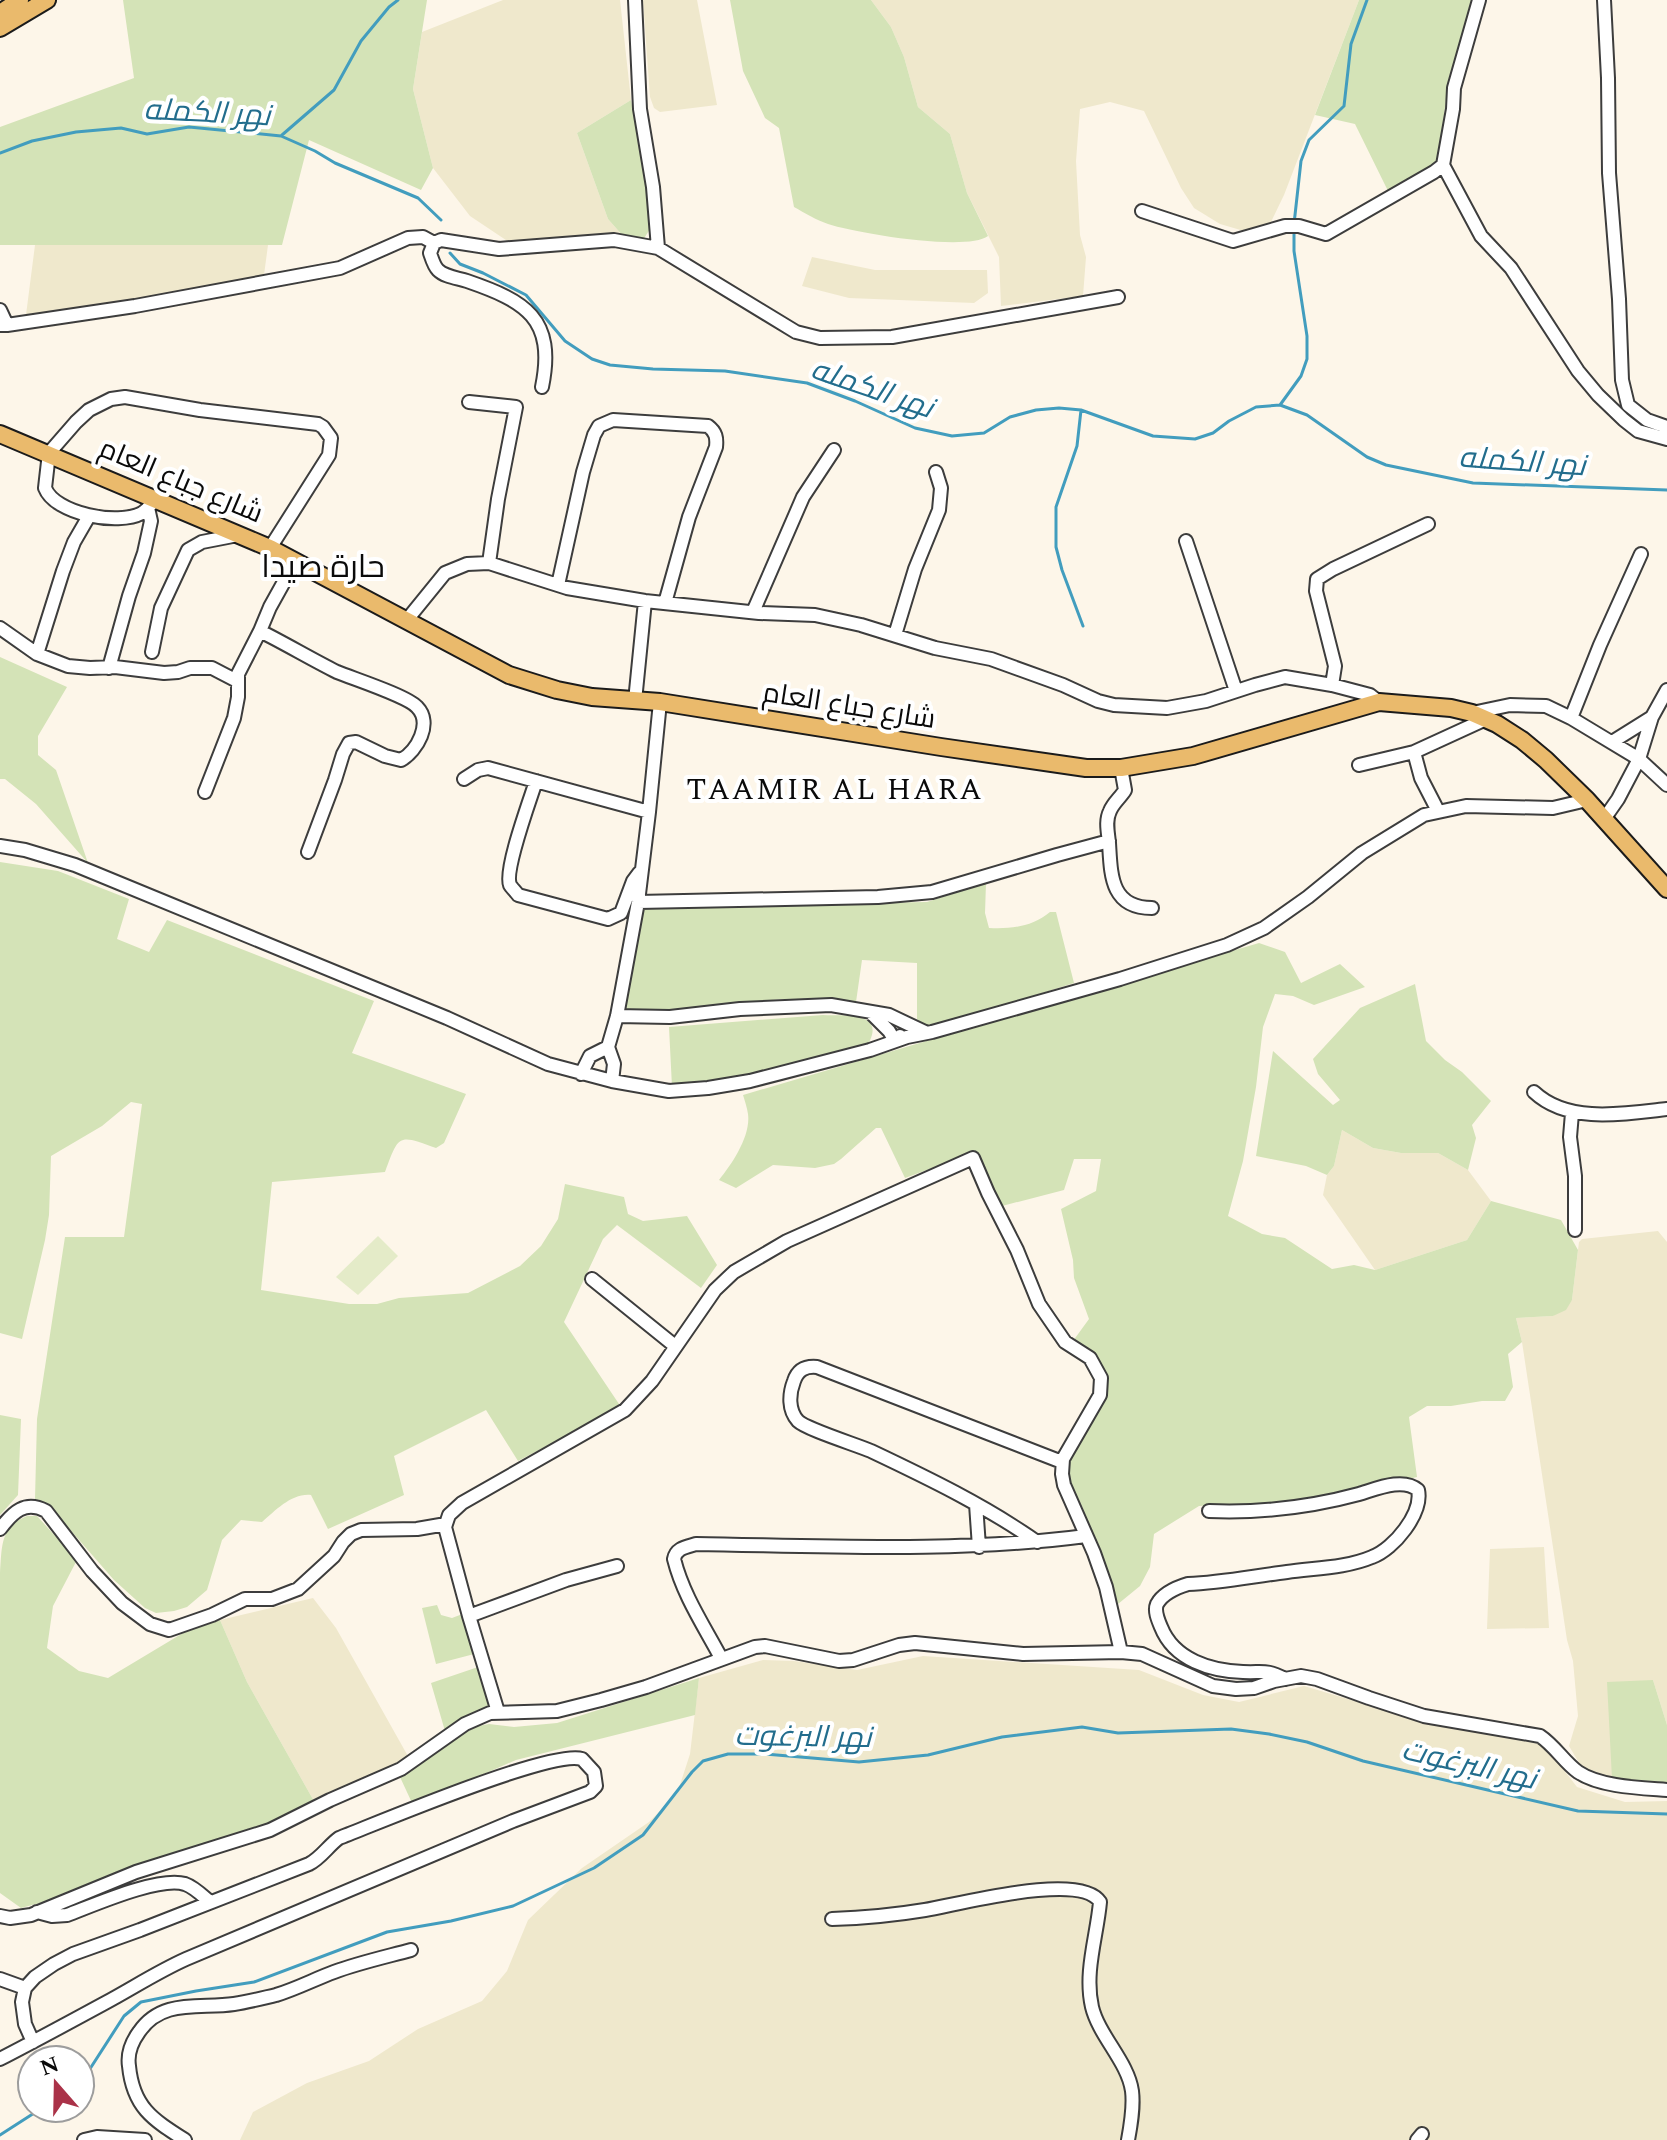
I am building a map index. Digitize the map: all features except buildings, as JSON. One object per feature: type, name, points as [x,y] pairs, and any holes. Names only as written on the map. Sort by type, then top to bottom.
[{"type":"main road","points":[[0,13],[20,0]]},
{"type":"main road","points":[[0,28],[47,0]]},
{"type":"main road","name":"شارع جباع العام","points":[[0,434],[49,453],[152,504],[270,548],[509,675],[580,695],[660,702],[1086,768],[1121,768],[1193,756],[1379,702],[1451,708],[1497,724],[1522,740],[1587,800],[1667,889]]},
{"type":"street","points":[[635,0],[640,109],[653,187],[658,248]]},
{"type":"street","points":[[1479,0],[1454,88],[1443,165],[1481,236],[1511,268],[1578,371],[1598,395],[1638,431],[1667,439]]},
{"type":"street","points":[[1604,0],[1609,173],[1622,380],[1628,405],[1647,420],[1667,427]]},
{"type":"street","points":[[1142,211],[1233,241],[1292,226],[1321,234],[1332,232],[1443,165]]},
{"type":"street","points":[[0,310],[4,325],[135,306],[340,268],[408,238],[423,237],[434,243]]},
{"type":"street","points":[[542,387],[543,336],[534,316],[518,302],[438,270],[430,253],[434,243],[441,240],[499,249],[614,240],[658,248],[796,332],[820,338],[892,337],[1118,297]]},
{"type":"street","points":[[152,504],[143,513],[116,519],[89,516],[54,502],[46,492],[49,453],[89,410],[111,399],[125,397],[200,410],[318,424],[331,438],[329,455],[270,548]]},
{"type":"street","points":[[469,402],[516,407],[489,563]]},
{"type":"street","points":[[558,585],[583,472],[599,426],[613,420],[708,426],[717,438],[716,447],[689,517],[665,603]]},
{"type":"street","points":[[753,612],[803,497],[834,450]]},
{"type":"street","points":[[895,635],[915,569],[939,510],[941,488],[936,472]]},
{"type":"street","points":[[109,668],[144,553],[152,504]]},
{"type":"street","points":[[37,654],[63,571],[74,542],[89,516]]},
{"type":"street","points":[[1332,685],[1335,666],[1316,591],[1317,579],[1428,524]]},
{"type":"street","points":[[152,652],[161,608],[188,550],[202,542],[238,535]]},
{"type":"street","points":[[1186,541],[1236,691]]},
{"type":"street","points":[[1571,718],[1641,554]]},
{"type":"street","points":[[205,792],[234,718],[238,674],[295,562]]},
{"type":"street","points":[[406,621],[445,573],[467,564],[489,563],[558,585],[645,601],[815,615],[861,625],[935,648],[991,659],[1114,705],[1167,708],[1206,701],[1285,677],[1370,695],[1379,702]]},
{"type":"street","points":[[635,701],[645,601]]},
{"type":"street","points":[[0,628],[37,654],[68,666],[164,673],[201,667],[212,668],[237,681]]},
{"type":"street","points":[[260,631],[337,671],[409,701],[422,714],[417,746],[401,760],[356,742],[346,746],[308,852]]},
{"type":"street","points":[[1604,819],[1639,759],[1652,717],[1667,690]]},
{"type":"street","points":[[612,1081],[614,1064],[608,1047],[617,1016],[638,902],[660,702]]},
{"type":"street","points":[[1359,765],[1414,752],[1479,716],[1510,705],[1546,706],[1639,759],[1667,785]]},
{"type":"street","points":[[1612,742],[1652,717]]},
{"type":"street","points":[[1414,752],[1421,778],[1438,811]]},
{"type":"street","points":[[464,779],[483,768],[649,812]]},
{"type":"street","points":[[1121,768],[1125,790],[1110,810],[1107,823],[1113,882],[1122,898],[1137,906],[1152,908]]},
{"type":"street","points":[[536,781],[509,875],[509,884],[518,895],[608,919],[621,913],[633,881],[640,872]]},
{"type":"street","points":[[0,846],[75,865],[447,1018],[548,1064],[612,1081],[669,1091],[750,1081],[1120,979],[1227,945],[1264,928],[1362,853],[1424,815],[1478,805],[1553,808],[1587,800]]},
{"type":"street","points":[[638,902],[878,897],[932,892],[1109,841]]},
{"type":"street","points":[[617,1016],[670,1017],[740,1009],[831,1005],[889,1015],[927,1033]]},
{"type":"street","points":[[870,1012],[895,1041]]},
{"type":"street","points":[[895,1041],[901,1033],[898,1020]]},
{"type":"street","points":[[877,1047],[883,1036],[882,1023]]},
{"type":"street","points":[[581,1074],[590,1056],[608,1047]]},
{"type":"street","points":[[1534,1092],[1554,1106],[1572,1113],[1665,1113]]},
{"type":"street","points":[[1572,1113],[1570,1137],[1575,1176],[1575,1230]]},
{"type":"street","points":[[498,1712],[446,1524],[449,1515],[462,1503],[625,1410],[652,1381],[715,1290],[734,1272],[787,1241],[973,1158],[1039,1304],[1065,1342],[1090,1358],[1101,1378],[1100,1395],[1064,1455],[1062,1474],[1106,1587],[1121,1652]]},
{"type":"street","points":[[592,1279],[675,1346]]},
{"type":"street","points":[[1037,1542],[1003,1518],[873,1452],[801,1424],[791,1406],[795,1376],[807,1366],[817,1367],[1062,1462]]},
{"type":"street","points":[[1209,1511],[1232,1512],[1340,1499],[1396,1484],[1413,1485],[1418,1490],[1420,1501],[1403,1532],[1376,1556],[1347,1564],[1188,1584],[1170,1592],[1158,1603],[1155,1609],[1162,1630],[1173,1647],[1190,1660],[1223,1670],[1270,1671],[1285,1679]]},
{"type":"street","points":[[976,1504],[979,1547]]},
{"type":"street","points":[[0,1529],[24,1507],[36,1505],[46,1511],[92,1571],[122,1603],[150,1624],[169,1630],[245,1599],[272,1599],[298,1589],[334,1556],[351,1534],[361,1530],[417,1529],[446,1524]]},
{"type":"street","points":[[721,1658],[694,1609],[678,1571],[675,1556],[683,1548],[696,1544],[979,1547],[1086,1536]]},
{"type":"street","points":[[469,1616],[566,1580],[617,1566]]},
{"type":"street","points":[[0,1916],[10,1918],[37,1912],[136,1872],[270,1830],[401,1769],[475,1718],[498,1712],[557,1711],[646,1687],[740,1651],[765,1646],[839,1661],[915,1643],[1023,1654],[1121,1652],[1142,1654],[1213,1686],[1236,1689],[1254,1688],[1301,1676],[1424,1716],[1540,1736],[1581,1774],[1614,1784],[1667,1790]]},
{"type":"street","points":[[0,2059],[33,2042],[109,2001],[153,1974],[186,1959],[513,1821],[590,1792],[596,1786],[594,1772],[582,1759],[569,1757],[491,1780],[339,1838],[314,1862],[73,1954],[35,1977],[25,1988],[22,2002],[25,2024],[33,2042]]},
{"type":"street","points":[[37,1912],[52,1916],[67,1915],[166,1882],[191,1886],[210,1902]]},
{"type":"street","points":[[832,1919],[927,1910],[983,1897],[1053,1889],[1082,1890],[1096,1896],[1100,1902],[1090,1974],[1092,2006],[1102,2032],[1132,2088],[1128,2140]]},
{"type":"street","points":[[185,2140],[161,2125],[142,2106],[131,2086],[128,2060],[131,2043],[142,2027],[157,2014],[181,2006],[234,2004],[279,1994],[337,1971],[411,1950]]},
{"type":"street","points":[[0,1979],[25,1988]]},
{"type":"street","points":[[84,2140],[97,2137],[145,2140]]},
{"type":"shaded area","points":[[503,0],[620,0],[631,100],[577,133],[608,219],[623,236],[512,244],[470,216],[433,168],[413,89],[422,32]]},
{"type":"shaded area","points":[[643,0],[697,0],[717,105],[660,112],[654,108],[650,97]]},
{"type":"shaded area","points":[[871,0],[1359,0],[1270,224],[1244,231],[1220,224],[1194,208],[1144,111],[1110,102],[1080,109],[1076,161],[1080,235],[1086,257],[1083,296],[1001,306],[999,257],[967,193],[950,134],[918,107],[904,57],[891,27]]},
{"type":"shaded area","points":[[35,245],[268,245],[264,275],[140,301],[26,315]]},
{"type":"shaded area","points":[[812,257],[875,270],[987,270],[988,293],[974,303],[849,298],[802,286]]},
{"type":"shaded area","points":[[1342,1130],[1373,1148],[1401,1153],[1438,1153],[1468,1170],[1491,1201],[1467,1240],[1375,1270],[1323,1195],[1327,1175],[1334,1166]]},
{"type":"shaded area","points":[[1658,1231],[1667,1242],[1667,1725],[1653,1680],[1612,1779],[1590,1773],[1581,1766],[1569,1746],[1578,1716],[1573,1661],[1567,1640],[1516,1318],[1553,1316],[1572,1300],[1579,1242],[1582,1239]]},
{"type":"shaded area","points":[[1544,1547],[1549,1628],[1487,1629],[1490,1549]]},
{"type":"shaded area","points":[[313,1598],[336,1628],[409,1758],[315,1803],[247,1682],[220,1620]]},
{"type":"shaded area","points":[[923,1656],[1139,1670],[1203,1695],[1239,1702],[1304,1686],[1409,1717],[1538,1742],[1547,1748],[1577,1787],[1625,1802],[1667,1801],[1667,2140],[240,2140],[253,2112],[307,2083],[369,2061],[418,2029],[482,2001],[507,1971],[528,1920],[582,1868],[649,1822],[677,1794],[690,1754],[699,1678],[763,1660],[857,1670]]},
{"type":"green space","points":[[123,0],[427,0],[413,89],[433,168],[421,190],[309,140],[282,245],[0,245],[0,127],[134,78]]},
{"type":"green space","points":[[730,0],[871,0],[891,27],[904,57],[918,107],[950,134],[967,193],[988,236],[976,240],[935,242],[885,236],[828,224],[794,207],[779,128],[765,118],[743,71]]},
{"type":"green space","points":[[1359,0],[1473,0],[1449,78],[1438,159],[1433,166],[1389,193],[1355,124],[1315,115]]},
{"type":"green space","points":[[631,100],[653,215],[650,229],[643,240],[623,236],[608,219],[577,133]]},
{"type":"green space","points":[[0,657],[67,687],[38,736],[38,755],[56,770],[88,863],[36,804],[5,779],[0,779]]},
{"type":"green space","points":[[0,862],[58,871],[129,899],[117,939],[149,952],[167,920],[374,1001],[352,1053],[466,1094],[444,1143],[436,1148],[414,1140],[402,1140],[397,1144],[385,1172],[272,1182],[261,1290],[349,1304],[377,1304],[399,1298],[468,1293],[520,1266],[541,1246],[558,1219],[565,1184],[624,1197],[628,1214],[643,1221],[687,1216],[717,1265],[701,1288],[617,1225],[603,1239],[564,1322],[619,1404],[617,1409],[518,1461],[486,1410],[394,1456],[404,1495],[328,1529],[311,1495],[291,1500],[262,1522],[241,1520],[222,1540],[207,1590],[187,1607],[174,1611],[156,1613],[145,1608],[114,1580],[52,1509],[35,1499],[37,1419],[65,1237],[124,1237],[142,1104],[131,1102],[102,1126],[51,1156],[49,1215],[22,1339],[0,1333]]},
{"type":"green space","points":[[986,883],[985,913],[989,928],[1021,926],[1056,912],[1074,983],[930,1028],[917,1019],[917,963],[862,960],[856,1002],[781,999],[666,1013],[630,1011],[626,1008],[643,907],[927,902]]},
{"type":"green space","points":[[1259,943],[1285,952],[1301,983],[1340,964],[1365,987],[1314,1005],[1293,996],[1275,994],[1263,1027],[1243,1161],[1228,1216],[1262,1234],[1285,1238],[1332,1269],[1354,1265],[1375,1270],[1467,1240],[1491,1201],[1561,1220],[1578,1250],[1572,1300],[1566,1310],[1553,1316],[1516,1318],[1522,1342],[1508,1354],[1513,1387],[1505,1401],[1427,1406],[1409,1417],[1417,1477],[1339,1494],[1280,1502],[1199,1506],[1154,1534],[1150,1567],[1140,1586],[1118,1604],[1082,1506],[1068,1480],[1067,1466],[1078,1438],[1105,1400],[1103,1367],[1096,1356],[1073,1341],[1089,1319],[1074,1278],[1061,1209],[1096,1191],[1101,1159],[1074,1159],[1064,1190],[1002,1206],[976,1152],[905,1178],[881,1128],[876,1128],[834,1164],[815,1168],[773,1165],[736,1188],[719,1180],[735,1158],[747,1131],[748,1114],[743,1095]]},
{"type":"green space","points":[[1415,984],[1426,1041],[1491,1101],[1472,1125],[1476,1138],[1468,1170],[1438,1153],[1401,1153],[1373,1148],[1342,1130],[1334,1166],[1327,1175],[1306,1166],[1256,1156],[1273,1051],[1333,1105],[1340,1100],[1318,1074],[1313,1059],[1360,1008]]},
{"type":"green space","points":[[823,1015],[852,1016],[868,1021],[872,1035],[867,1046],[740,1079],[672,1087],[669,1027]]},
{"type":"green space","points":[[378,1236],[398,1256],[358,1295],[336,1277]]},
{"type":"green space","points":[[0,1415],[21,1419],[18,1495],[0,1515]]},
{"type":"green space","points":[[37,1516],[77,1560],[53,1606],[47,1648],[79,1671],[108,1678],[183,1633],[220,1620],[247,1682],[315,1803],[251,1832],[143,1864],[51,1900],[21,1908],[0,1893],[1,1554],[7,1532],[18,1520]]},
{"type":"green space","points":[[437,1605],[441,1615],[452,1618],[465,1613],[478,1653],[436,1664],[422,1608]]},
{"type":"green space","points":[[481,1666],[492,1706],[445,1731],[431,1683]]},
{"type":"green space","points":[[699,1678],[695,1715],[516,1760],[413,1805],[400,1777],[446,1743],[478,1726],[557,1723]]},
{"type":"green space","points":[[1653,1680],[1667,1725],[1667,1783],[1612,1779],[1607,1682]]},
{"type":"waterway","points":[[282,135],[334,90],[361,41],[398,0]]},
{"type":"waterway","points":[[1294,224],[1301,161],[1309,140],[1344,106],[1351,44],[1367,0]]},
{"type":"waterway","name":"نهر الكمله","points":[[0,153],[32,141],[76,132],[121,128],[147,134],[189,127],[281,136],[418,198],[441,220]]},
{"type":"waterway","points":[[1280,405],[1301,376],[1307,359],[1294,231]]},
{"type":"waterway","name":"نهر الكمله","points":[[450,253],[460,264],[526,295],[565,341],[592,359],[610,365],[725,371],[807,383],[915,428],[952,436],[984,433],[1010,417],[1059,408],[1081,410],[1153,436],[1195,439],[1213,433],[1256,407],[1280,405],[1307,415],[1367,457],[1386,465],[1473,483],[1667,490]]},
{"type":"waterway","points":[[1081,410],[1077,446],[1056,507],[1056,547],[1083,626]]},
{"type":"waterway","name":"نهر البرغوت","points":[[96,2059],[124,2016],[141,2002],[254,1982],[387,1932],[513,1906],[594,1868],[643,1835],[703,1761],[728,1754],[859,1762],[928,1755],[1002,1737],[1082,1727],[1118,1733],[1231,1729],[1307,1742],[1363,1761],[1578,1811],[1667,1814]]},
{"type":"waterway","name":"نهر البرغوت","points":[[0,2135],[17,2124]]},
{"type":"district","name":"حارة صيدا","points":[[323,567]]},
{"type":"district","name":"TAAMIR AL HARA","points":[[835,790]]}]
